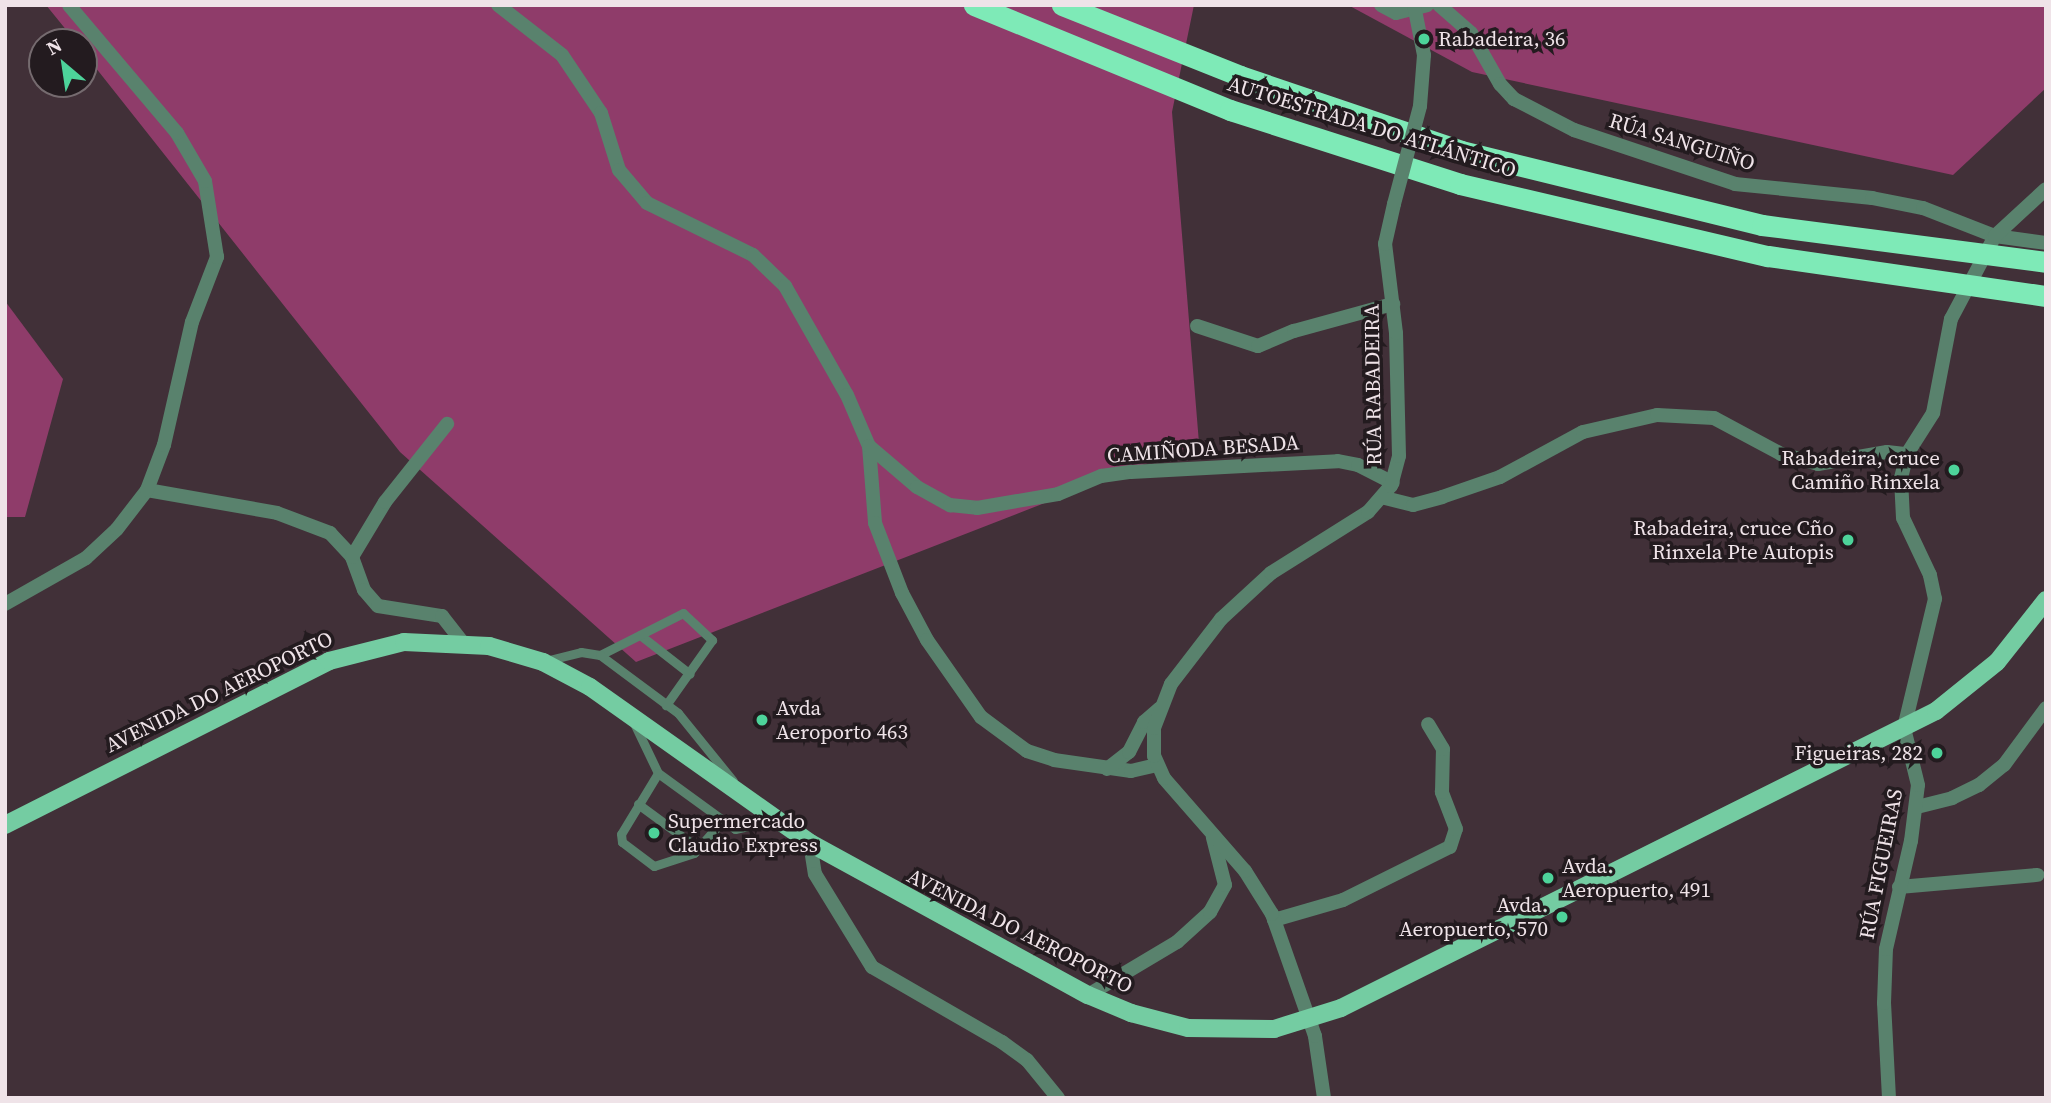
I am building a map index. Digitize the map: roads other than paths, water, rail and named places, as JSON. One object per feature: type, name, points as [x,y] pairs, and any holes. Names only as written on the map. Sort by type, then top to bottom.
[{"type":"highway","name":"AUTOESTRADA DO ATLÁNTICO","points":[[974,5],[1230,110],[1460,184],[1768,256],[2046,296]]},
{"type":"highway","name":"AUTOESTRADA DO ATLÁNTICO","points":[[1062,5],[1240,76],[1461,151],[1762,225],[2046,262]]},
{"type":"main road","name":"AVENIDA DO AEROPORTO","points":[[5,825],[328,661],[404,642],[463,643],[516,652],[543,662],[590,687],[810,843],[1088,996],[1130,1013],[1188,1028],[1274,1030],[1311,1020],[1904,728],[1969,688],[2020,638],[2046,600]]},
{"type":"street","points":[[5,604],[86,558],[117,530],[147,490],[164,445],[192,323],[217,257],[205,181],[177,133],[69,5]]},
{"type":"street","points":[[498,5],[562,55],[601,113],[619,170],[647,203],[753,255],[785,286],[847,395],[869,446],[875,523],[902,593],[961,693],[981,717],[1027,751],[1107,769],[1131,771],[1157,765],[1178,797],[1259,890],[1274,920],[1311,1020],[1322,1061],[1324,1098]]},
{"type":"street","points":[[1381,5],[1396,13],[1419,7]]},
{"type":"street","name":"RÚA SANGUIÑO","points":[[1438,5],[1471,33],[1500,84],[1514,99],[1574,130],[1735,184],[1923,208],[1995,236],[2046,243]]},
{"type":"street","name":"RÚA RABADEIRA","points":[[1157,765],[1153,742],[1161,707],[1192,652],[1270,573],[1385,498],[1393,483],[1399,456],[1393,304],[1385,244],[1420,106],[1425,63],[1419,7]]},
{"type":"street","name":"RÚA FIGUEIRAS","points":[[1889,1098],[1884,989],[1890,921],[1917,807],[1918,785],[1904,728],[1935,599],[1930,575],[1903,518],[1901,478],[1908,454],[1933,413],[1951,319],[1995,236],[2046,190]]},
{"type":"street","points":[[1197,326],[1258,346],[1294,331],[1393,304]]},
{"type":"street","points":[[1385,498],[1413,505],[1442,497],[1500,477],[1583,432],[1657,415],[1714,418],[1782,454],[1818,464],[1887,452],[1908,454]]},
{"type":"street","points":[[352,556],[386,502],[447,424]]},
{"type":"street","name":"CAMIÑODA BESADA","points":[[869,446],[917,487],[950,505],[977,508],[1045,497],[1101,476],[1131,472],[1338,461],[1359,465],[1393,483]]},
{"type":"street","points":[[147,490],[277,513],[330,533],[352,556],[364,590],[378,606],[442,616],[463,643]]},
{"type":"street","name":"RÚA RABADEIRA","points":[[1107,769],[1129,752],[1144,722],[1161,707]]},
{"type":"street","points":[[1917,807],[1952,798],[1979,785],[2004,765],[2046,708]]},
{"type":"street","points":[[1274,920],[1343,900],[1450,847],[1456,829],[1442,792],[1443,749],[1428,724]]},
{"type":"street","points":[[1088,996],[1177,942],[1210,912],[1226,885],[1212,834]]},
{"type":"street","points":[[810,843],[815,874],[872,967],[1002,1042],[1027,1060],[1058,1098]]},
{"type":"street","points":[[1899,887],[2037,874]]},
{"type":"lane","points":[[600,655],[683,613],[712,640],[666,705]]},
{"type":"lane","points":[[640,635],[690,674]]},
{"type":"lane","points":[[543,662],[581,652],[600,655],[678,713],[746,800]]},
{"type":"lane","points":[[630,716],[658,773],[735,829],[776,820]]},
{"type":"lane","points":[[658,773],[621,834],[622,842],[654,866],[698,848],[723,820]]},
{"type":"lane","points":[[638,804],[698,848]]},
{"type":"place","name":"Rabadeira, 36","points":[[1424,39]]},
{"type":"place","name":"Rabadeira, cruce Camiño Rinxela","points":[[1954,470]]},
{"type":"place","name":"Rabadeira, cruce Cño Rinxela Pte Autopis","points":[[1848,540]]},
{"type":"place","name":"Avda Aeroporto 463","points":[[762,720]]},
{"type":"place","name":"Figueiras, 282","points":[[1937,753]]},
{"type":"place","name":"Supermercado Claudio Express","points":[[654,833]]},
{"type":"place","name":"Avda. Aeropuerto, 491","points":[[1548,878]]},
{"type":"place","name":"Avda. Aeropuerto, 570","points":[[1562,917]]}]
